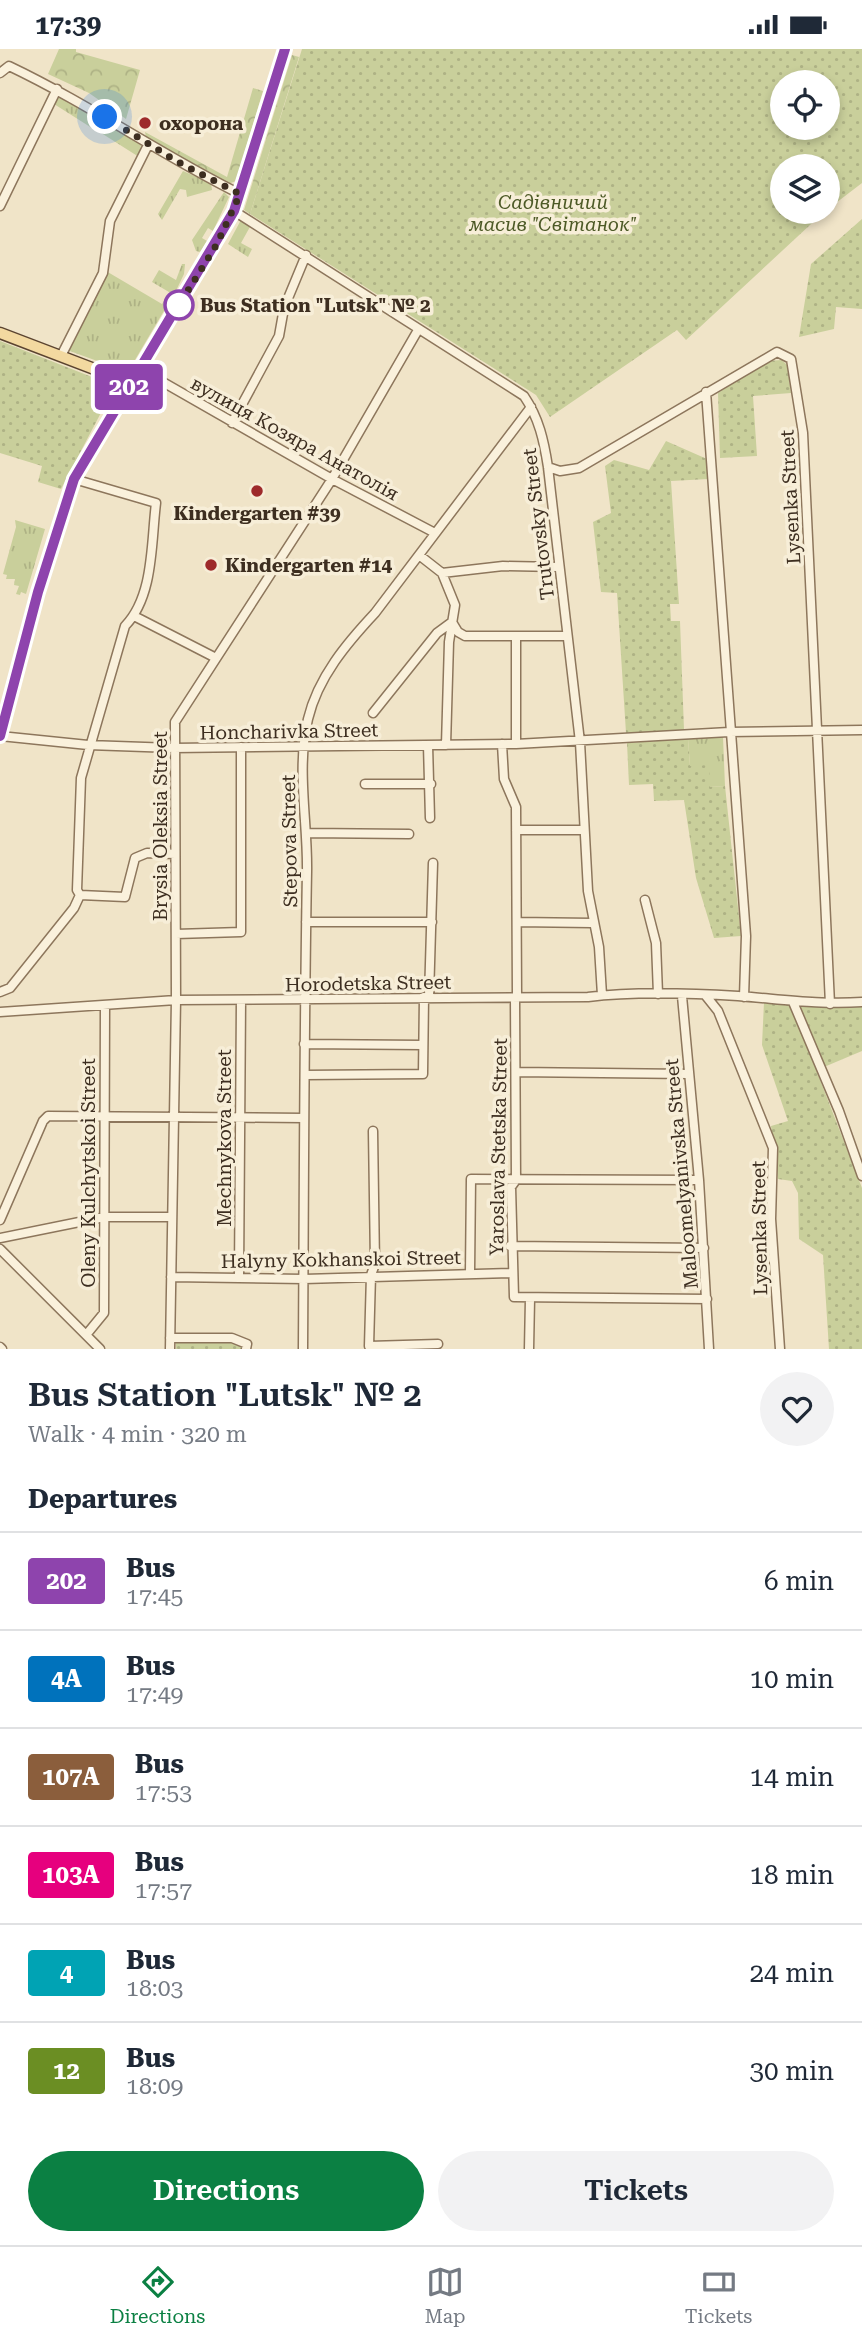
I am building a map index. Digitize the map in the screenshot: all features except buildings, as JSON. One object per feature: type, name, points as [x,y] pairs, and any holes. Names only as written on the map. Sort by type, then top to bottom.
[{"type":"main road","points":[[0,735],[41,579],[74,479],[234,211],[285,49]]},
{"type":"main road","points":[[0,333],[131,383]]},
{"type":"street","points":[[0,73],[9,66],[57,89],[148,145],[240,194]]},
{"type":"street","points":[[0,206],[57,89]]},
{"type":"street","points":[[61,356],[103,273],[110,221],[148,145]]},
{"type":"street","name":"Trutovsky Street","points":[[234,211],[524,396],[531,407],[543,434],[548,467],[580,742],[592,923],[599,947],[602,995]]},
{"type":"street","points":[[232,423],[279,337],[284,308],[306,255]]},
{"type":"street","name":"Brysia Oleksia Street","points":[[170,1349],[176,1000],[175,722],[332,479],[418,330]]},
{"type":"street","name":"Lysenka Street","points":[[548,467],[561,471],[579,468],[777,352],[791,359],[803,433],[830,1004]]},
{"type":"street","name":"вулиця Козяра Анатолія","points":[[140,369],[332,479],[435,533]]},
{"type":"street","points":[[706,392],[746,936],[740,996]]},
{"type":"street","name":"Stepova Street","points":[[303,1349],[303,1000],[308,833],[303,803],[304,745],[308,719],[317,690],[348,641],[375,613],[531,407]]},
{"type":"street","points":[[74,479],[156,503],[145,591],[134,616],[125,627],[88,745],[79,808],[77,890],[80,895]]},
{"type":"street","points":[[419,555],[442,573],[454,605],[446,745]]},
{"type":"street","points":[[442,573],[503,566],[558,567]]},
{"type":"street","points":[[134,616],[216,658]]},
{"type":"street","points":[[452,622],[458,632],[465,636],[567,636]]},
{"type":"street","points":[[373,713],[437,633],[452,622]]},
{"type":"street","points":[[516,636],[516,744]]},
{"type":"street","points":[[580,742],[729,732],[862,730]]},
{"type":"street","name":"Honcharivka Street","points":[[0,735],[88,745],[173,748],[580,742]]},
{"type":"street","name":"Yaroslava Stetska Street","points":[[502,744],[504,779],[516,807],[516,1181],[511,1187],[510,1245],[514,1297],[530,1299]]},
{"type":"street","points":[[428,745],[430,818]]},
{"type":"street","points":[[176,934],[241,932],[241,747]]},
{"type":"street","points":[[365,784],[431,784]]},
{"type":"street","points":[[516,830],[584,829]]},
{"type":"street","points":[[308,833],[409,834]]},
{"type":"street","points":[[80,895],[125,897],[135,858],[147,853],[175,854]]},
{"type":"street","points":[[305,1075],[423,1074],[433,863]]},
{"type":"street","points":[[0,992],[10,988],[74,908],[80,895]]},
{"type":"street","points":[[645,899],[656,943],[657,994]]},
{"type":"street","points":[[306,922],[432,922]]},
{"type":"street","points":[[517,922],[592,923]]},
{"type":"street","name":"Horodetska Street","points":[[0,1012],[176,1000],[657,994],[740,996],[830,1004],[862,1002]]},
{"type":"street","name":"Maloomelyanivska Street","points":[[682,996],[699,1179],[709,1349]]},
{"type":"street","name":"Lysenka Street","points":[[706,996],[718,1011],[773,1148],[771,1219],[780,1349]]},
{"type":"street","name":"Mechnykova Street","points":[[239,1277],[241,1000]]},
{"type":"street","points":[[793,1002],[839,1111],[862,1176]]},
{"type":"street","name":"Oleny Kulchytskoi Street","points":[[86,1335],[104,1313],[105,1006]]},
{"type":"street","points":[[304,1044],[423,1045]]},
{"type":"street","points":[[517,1072],[688,1074]]},
{"type":"street","points":[[0,1220],[43,1121],[48,1116],[304,1118]]},
{"type":"street","points":[[373,1131],[375,1264],[371,1275],[369,1346],[438,1344]]},
{"type":"street","points":[[470,1273],[471,1179],[699,1179]]},
{"type":"street","points":[[0,1238],[104,1217],[172,1217]]},
{"type":"street","points":[[510,1245],[704,1248]]},
{"type":"street","points":[[0,1249],[100,1349]]},
{"type":"street","name":"Halyny Kokhanskoi Street","points":[[171,1277],[303,1279],[512,1273]]},
{"type":"street","points":[[529,1349],[530,1299],[707,1299]]},
{"type":"street","points":[[170,1338],[233,1338],[247,1344],[246,1349]]},
{"type":"green space","points":[[59,49],[76,49],[76,52],[140,70],[126,119],[89,93],[48,74]]},
{"type":"green space","name":"Садівничий масив \"Світанок\"","points":[[302,49],[862,49],[862,183],[840,200],[840,154],[770,154],[770,224],[811,224],[686,340],[677,330],[550,417],[536,395],[250,214]]},
{"type":"green space","points":[[292,55],[299,57],[250,214],[244,210]]},
{"type":"green space","points":[[253,88],[263,91],[236,181],[228,184],[146,137],[145,132],[227,177]]},
{"type":"green space","points":[[59,97],[101,120],[95,130],[54,104]]},
{"type":"green space","points":[[104,122],[141,145],[139,157],[98,131]]},
{"type":"green space","points":[[183,171],[211,183],[212,190],[187,197],[186,190],[180,189],[162,220],[158,214]]},
{"type":"green space","points":[[224,192],[229,197],[213,231],[208,228],[202,238],[207,241],[200,252],[196,251],[192,240]]},
{"type":"green space","points":[[242,218],[251,225],[241,243],[252,249],[248,257],[228,244]]},
{"type":"green space","points":[[862,219],[862,309],[836,307],[834,329],[799,337],[811,264]]},
{"type":"green space","points":[[182,264],[185,264],[184,274],[174,295],[152,282],[159,270],[176,280]]},
{"type":"green space","points":[[106,271],[162,304],[167,296],[171,299],[132,365],[122,370],[67,350]]},
{"type":"green space","points":[[0,341],[115,386],[61,489],[38,482],[42,466],[0,453]]},
{"type":"green space","points":[[782,360],[787,365],[791,393],[753,396],[757,456],[720,458],[718,393],[767,361]]},
{"type":"green space","points":[[666,441],[707,459],[708,479],[671,481],[679,604],[670,604],[671,621],[680,621],[684,730],[626,733],[617,593],[601,592],[593,522],[611,513],[605,466],[614,460],[649,470]]},
{"type":"green space","points":[[15,520],[45,529],[26,594],[21,592],[20,595],[16,594],[19,586],[14,585],[15,579],[6,579],[7,575],[3,574],[16,527]]},
{"type":"green space","points":[[723,737],[725,786],[710,787],[690,766],[688,739]]},
{"type":"green space","points":[[688,739],[690,766],[709,765],[710,787],[725,786],[741,936],[714,938],[696,878],[684,800],[654,801],[653,784],[629,785],[627,743]]},
{"type":"green space","points":[[764,1002],[791,1005],[862,1188],[862,1349],[829,1349],[823,1255],[799,1239],[798,1193],[792,1181],[778,1179],[771,1126],[788,1121],[762,1045]]},
{"type":"green space","points":[[797,1005],[830,1008],[862,1006],[862,1051],[824,1067]]},
{"type":"green space","points":[[176,1341],[232,1341],[245,1346],[244,1349],[176,1349]]},
{"type":"bus line","name":"202","points":[[0,736],[38,592],[74,479],[217,244],[234,211],[285,49]]},
{"type":"place","name":"охорона","points":[[145,123]]},
{"type":"place","name":"Bus Station \"Lutsk\" № 2","points":[[179,305]]},
{"type":"place","name":"Kindergarten #39","points":[[257,491]]},
{"type":"place","name":"Kindergarten #14","points":[[211,565]]},
{"type":"route","points":[[105,117],[148,145],[240,194],[217,244],[179,305]]}]
